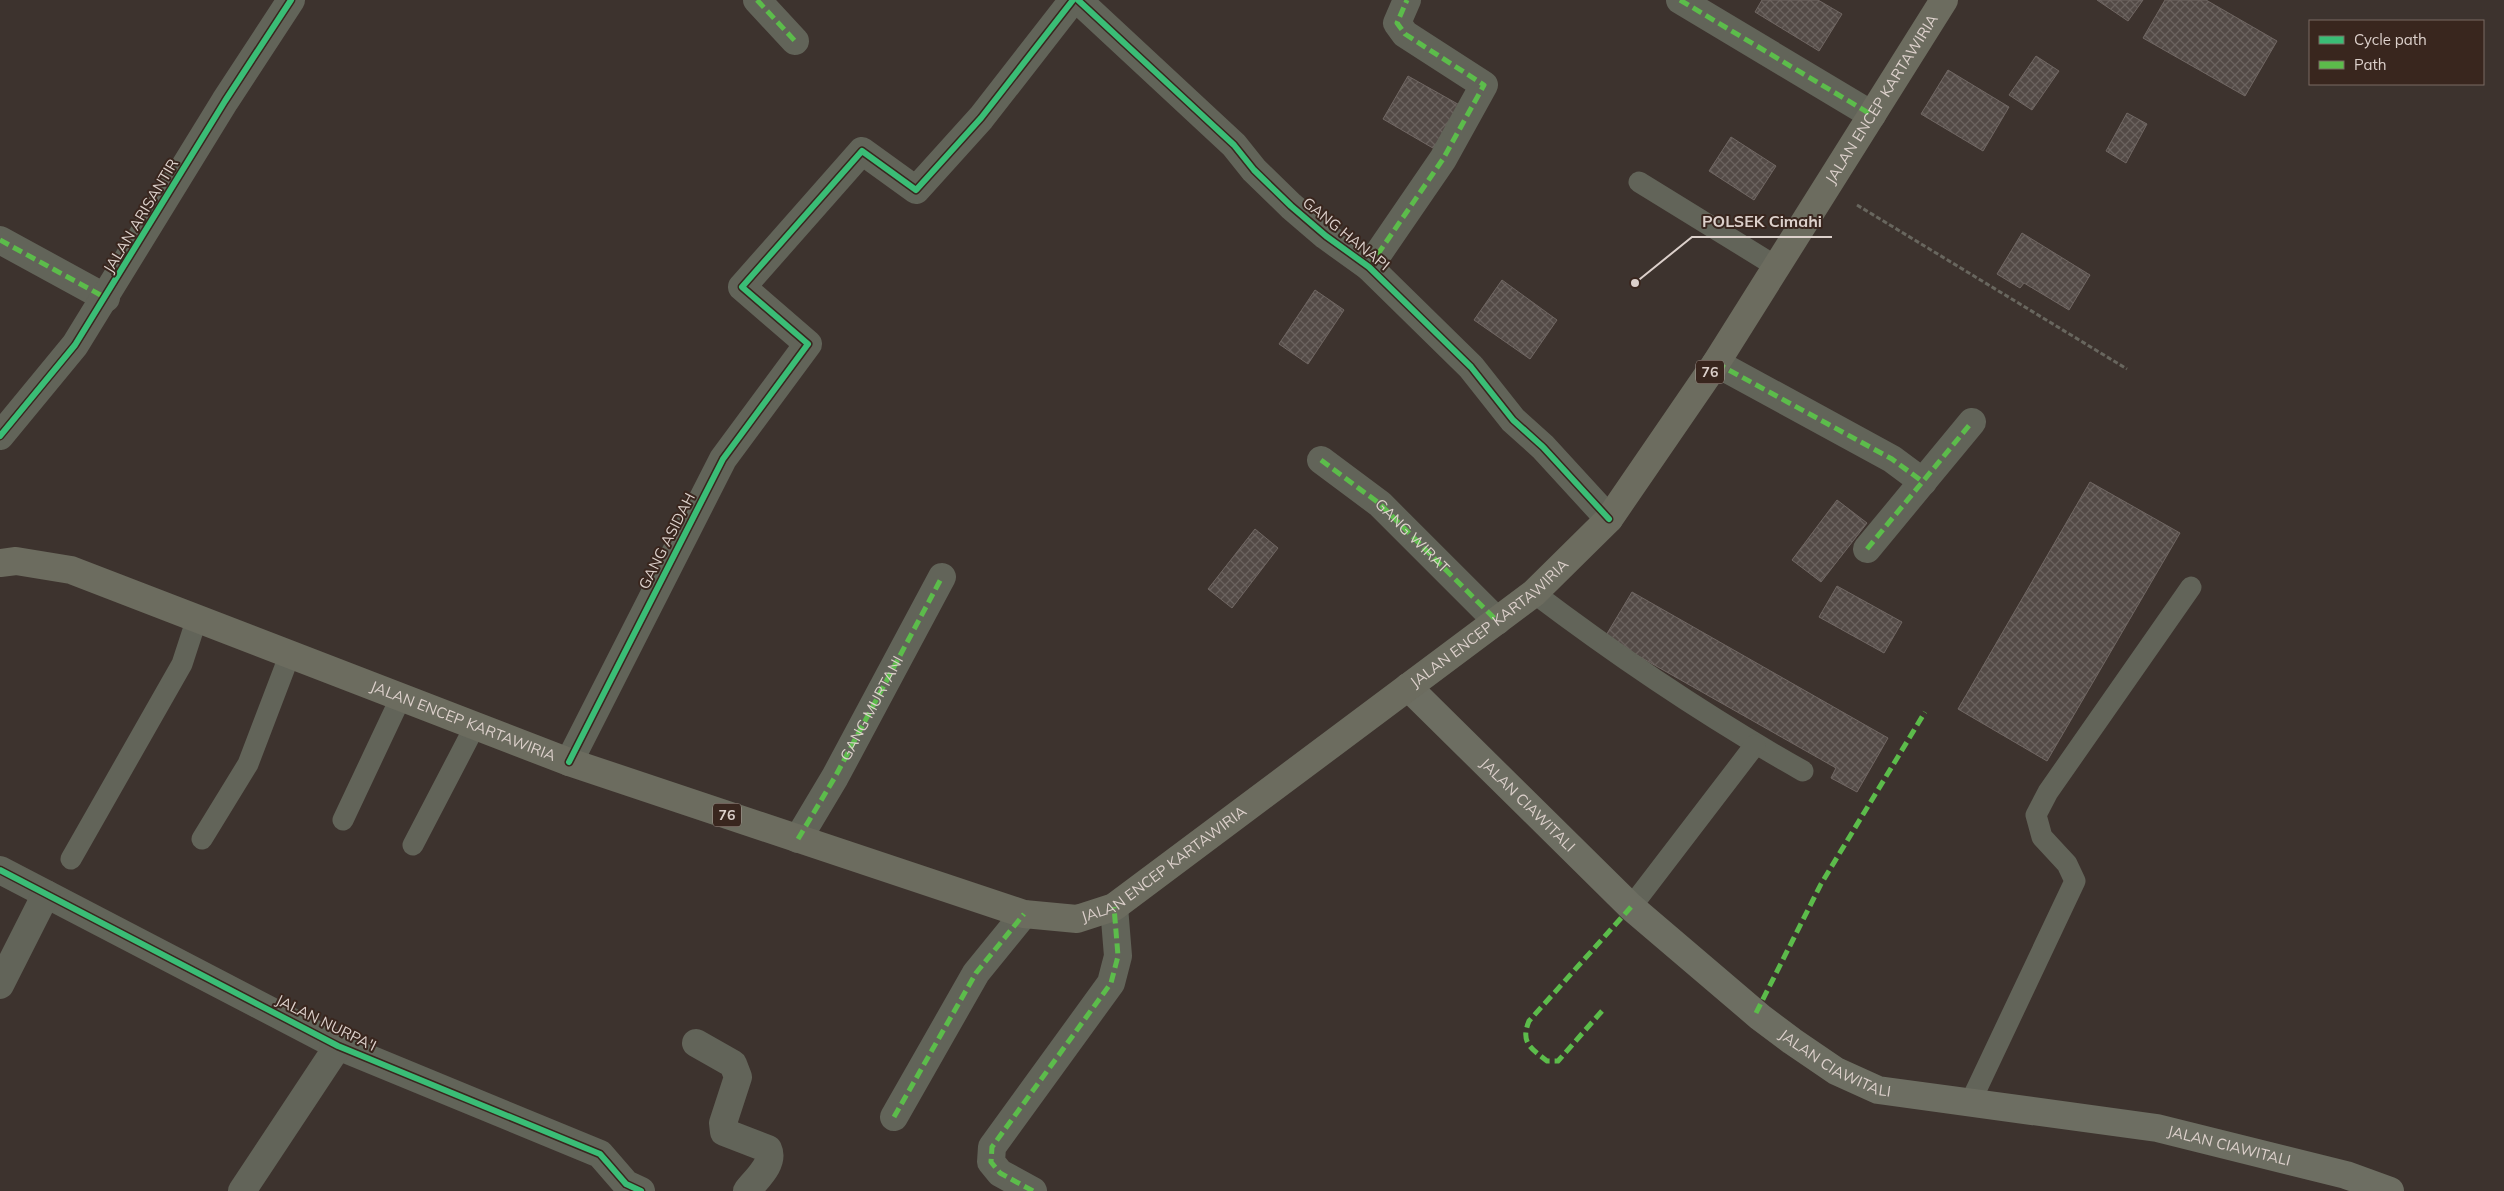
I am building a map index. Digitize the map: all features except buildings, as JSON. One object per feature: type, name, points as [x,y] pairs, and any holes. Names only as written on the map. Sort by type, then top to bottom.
[{"type":"main road","name":"JALAN ENCEP KARTAWIRIA","points":[[0,563],[16,561],[71,570],[569,762],[1024,914],[1077,919],[1114,907],[1497,621],[1534,593],[1609,519],[1716,363],[1944,0]]},
{"type":"main road","name":"JALAN CIAWITALI","points":[[1408,687],[1631,907],[1760,1017],[1836,1071],[1878,1090],[2157,1128],[2343,1183],[2390,1191]]},
{"type":"street","name":"JALAN ARISANTIR","points":[[0,436],[75,345],[106,298],[225,101],[291,0]]},
{"type":"street","points":[[757,0],[795,40]]},
{"type":"street","name":"GANG ASIDAH","points":[[569,762],[722,458],[808,344],[742,287],[862,151],[916,190],[981,118],[1073,0]]},
{"type":"street","name":"GANG HANAPI","points":[[1078,0],[1234,145],[1254,170],[1291,206],[1326,236],[1369,267],[1472,367],[1513,420],[1543,447],[1609,519]]},
{"type":"street","name":"GANG HANAPI","points":[[1369,267],[1443,160],[1484,85],[1406,34],[1397,23],[1407,0]]},
{"type":"street","points":[[1680,0],[1872,115]]},
{"type":"street","points":[[0,240],[106,298]]},
{"type":"street","points":[[1716,363],[1892,459],[1923,482]]},
{"type":"street","points":[[1867,549],[1972,422]]},
{"type":"street","name":"GANG WIRAT","points":[[1321,460],[1380,504],[1497,621]]},
{"type":"street","name":"GANG MURTANI","points":[[798,839],[834,777],[942,577]]},
{"type":"street","name":"JALAN NURPA'I","points":[[0,870],[338,1046],[600,1154],[630,1189]]},
{"type":"street","points":[[0,985],[46,894]]},
{"type":"street","points":[[1033,1191],[1000,1173],[995,1168],[990,1162],[992,1147],[1111,983],[1118,956],[1114,907]]},
{"type":"street","points":[[894,1117],[976,973],[1024,914]]},
{"type":"street","points":[[696,1043],[733,1064],[738,1077],[722,1123],[724,1132],[768,1149],[771,1155],[769,1162],[747,1191]]},
{"type":"street","points":[[242,1191],[338,1046]]},
{"type":"lane","points":[[1639,182],[1776,267]]},
{"type":"lane","points":[[1970,1103],[2075,881],[2067,864],[2042,837],[2036,815],[2048,792],[2192,587]]},
{"type":"lane","points":[[1534,593],[1613,653],[1755,744],[1803,771]]},
{"type":"lane","points":[[70,859],[182,664],[197,618]]},
{"type":"lane","points":[[202,839],[248,764],[290,654]]},
{"type":"lane","points":[[343,820],[401,697]]},
{"type":"lane","points":[[413,845],[475,726]]},
{"type":"lane","points":[[1631,907],[1755,744]]},
{"type":"path","points":[[1827,186],[2127,369]]},
{"type":"marked path","points":[[757,0],[795,41]]},
{"type":"marked path","points":[[1369,267],[1443,159],[1484,85],[1405,34],[1397,23],[1407,0]]},
{"type":"marked path","points":[[1680,0],[1872,115]]},
{"type":"marked path","points":[[0,240],[106,298]]},
{"type":"marked path","points":[[1716,363],[1892,459],[1923,482]]},
{"type":"marked path","points":[[1867,549],[1972,422]]},
{"type":"marked path","points":[[1321,460],[1380,504],[1497,621]]},
{"type":"marked path","points":[[798,839],[835,777],[942,577]]},
{"type":"marked path","points":[[1756,1013],[1821,884],[1925,712]]},
{"type":"marked path","points":[[1033,1191],[1000,1173],[991,1162],[992,1147],[1111,983],[1118,956],[1114,907]]},
{"type":"marked path","points":[[1602,1011],[1558,1061],[1547,1061],[1532,1048],[1527,1040],[1526,1035],[1529,1021],[1631,907]]},
{"type":"marked path","points":[[894,1117],[976,973],[1024,914]]},
{"type":"cycle path","points":[[0,436],[75,345],[225,101],[291,0]]},
{"type":"cycle path","points":[[569,762],[723,459],[808,344],[742,287],[862,151],[916,190],[981,118],[1073,0]]},
{"type":"cycle path","points":[[1078,0],[1234,145],[1254,170],[1291,206],[1326,236],[1369,267],[1471,367],[1513,420],[1543,447],[1609,519]]},
{"type":"cycle path","points":[[0,870],[338,1046],[600,1154],[626,1184],[641,1191]]},
{"type":"place","name":"POLSEK Cimahi","points":[[1635,283]]}]
